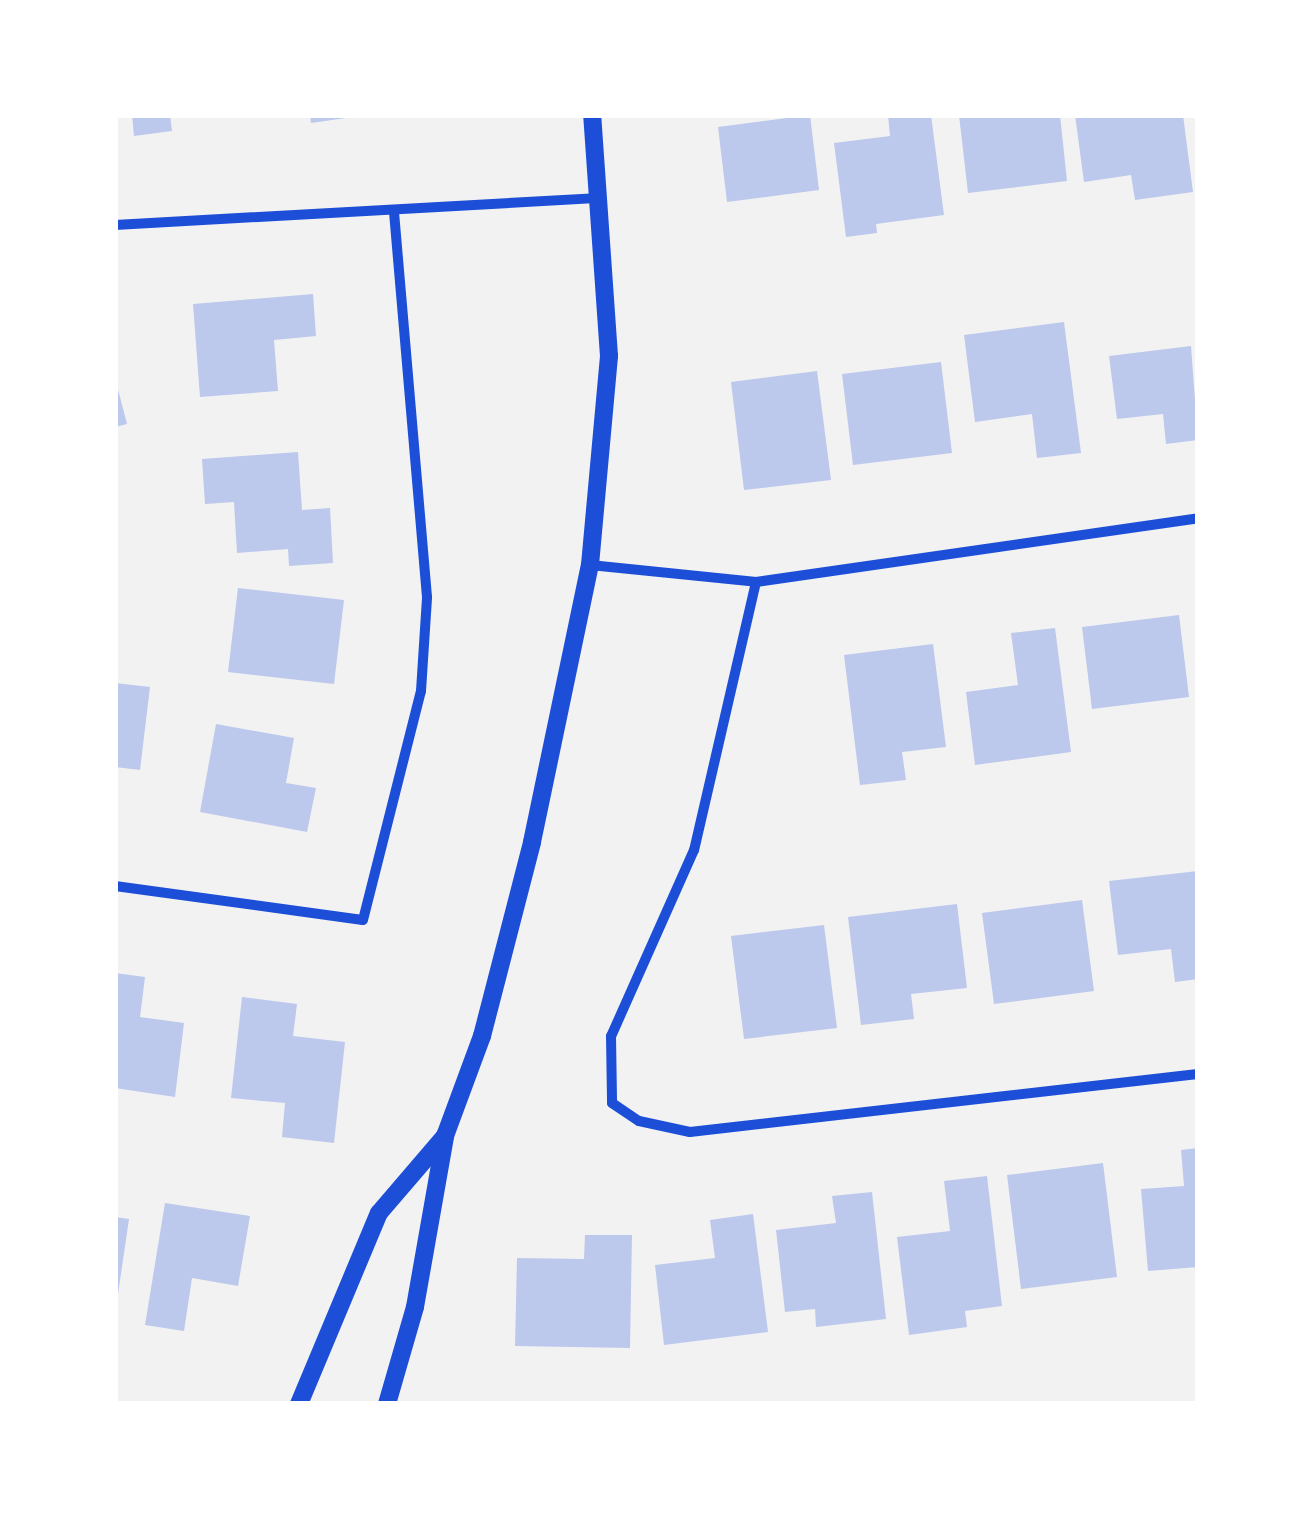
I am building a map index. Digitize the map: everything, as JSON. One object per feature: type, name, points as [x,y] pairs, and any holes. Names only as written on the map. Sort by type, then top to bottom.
[{"type":"street","points":[[387,1404],[415,1307],[445,1136],[482,1036],[528,860],[590,565],[608,356],[601,198],[592,115]]},
{"type":"street","points":[[115,225],[601,198]]},
{"type":"street","points":[[115,886],[363,920],[421,691],[427,598],[394,210]]},
{"type":"street","points":[[590,565],[756,582],[1198,518]]},
{"type":"street","points":[[756,582],[694,850],[611,1036],[612,1103],[639,1120],[690,1132],[1198,1074]]},
{"type":"street","points":[[299,1404],[378,1212],[445,1136]]},
{"type":"building","points":[[132,115],[170,115],[172,131],[134,136]]},
{"type":"building","points":[[310,115],[353,115],[353,117],[311,123]]},
{"type":"building","points":[[810,115],[819,190],[727,202],[718,127]]},
{"type":"building","points":[[888,115],[931,115],[944,215],[876,224],[877,233],[846,237],[834,143],[890,136]]},
{"type":"building","points":[[959,115],[1060,115],[1067,181],[968,193]]},
{"type":"building","points":[[1075,115],[1183,115],[1193,192],[1135,200],[1131,175],[1084,182]]},
{"type":"building","points":[[313,294],[316,336],[274,340],[278,391],[200,397],[193,304]]},
{"type":"building","points":[[1064,322],[1081,453],[1037,458],[1032,414],[975,422],[964,335]]},
{"type":"building","points":[[1191,346],[1198,440],[1166,444],[1163,414],[1117,419],[1109,356]]},
{"type":"building","points":[[941,362],[952,453],[853,465],[842,374]]},
{"type":"building","points":[[817,371],[831,480],[744,490],[731,382]]},
{"type":"building","points":[[115,378],[127,424],[115,427]]},
{"type":"building","points":[[298,452],[302,510],[330,508],[333,563],[289,566],[288,549],[237,553],[234,502],[205,504],[202,459]]},
{"type":"building","points":[[238,588],[344,600],[334,684],[228,672]]},
{"type":"building","points":[[1179,615],[1189,697],[1092,709],[1082,627]]},
{"type":"building","points":[[1055,628],[1071,752],[975,765],[966,692],[1018,685],[1011,633]]},
{"type":"building","points":[[933,644],[946,747],[902,752],[906,780],[860,785],[844,655]]},
{"type":"building","points":[[115,683],[150,687],[140,770],[115,767]]},
{"type":"building","points":[[216,724],[294,738],[286,783],[316,788],[307,832],[200,812]]},
{"type":"building","points":[[1198,871],[1198,979],[1175,982],[1171,949],[1118,955],[1109,881]]},
{"type":"building","points":[[1082,900],[1094,991],[994,1004],[982,913]]},
{"type":"building","points":[[957,904],[967,988],[911,994],[914,1019],[861,1025],[848,917]]},
{"type":"building","points":[[824,925],[837,1028],[744,1039],[731,936]]},
{"type":"building","points":[[115,973],[145,977],[140,1017],[184,1023],[175,1097],[115,1088]]},
{"type":"building","points":[[242,997],[297,1004],[293,1036],[345,1042],[334,1143],[282,1137],[285,1103],[231,1098]]},
{"type":"building","points":[[1198,1148],[1198,1267],[1148,1271],[1141,1189],[1184,1186],[1181,1150]]},
{"type":"building","points":[[1103,1163],[1117,1277],[1021,1289],[1007,1175]]},
{"type":"building","points":[[987,1176],[1002,1306],[965,1311],[967,1327],[909,1335],[897,1237],[950,1231],[944,1181]]},
{"type":"building","points":[[872,1192],[886,1319],[816,1327],[815,1309],[785,1312],[776,1230],[836,1223],[832,1196]]},
{"type":"building","points":[[165,1203],[250,1216],[238,1286],[192,1278],[184,1331],[145,1325]]},
{"type":"building","points":[[753,1214],[768,1332],[664,1345],[655,1265],[715,1258],[710,1220]]},
{"type":"building","points":[[115,1217],[129,1219],[117,1301],[115,1300]]},
{"type":"building","points":[[585,1235],[632,1235],[630,1348],[515,1346],[517,1258],[584,1259]]}]
